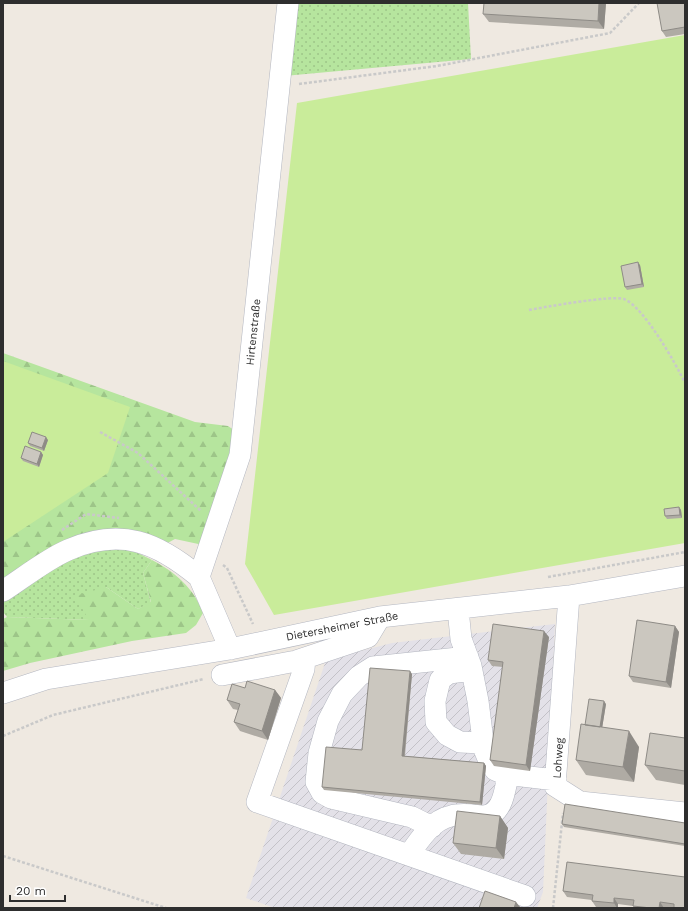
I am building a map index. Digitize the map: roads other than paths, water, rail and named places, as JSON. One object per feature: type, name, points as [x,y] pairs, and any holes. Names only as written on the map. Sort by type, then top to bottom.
[{"type":"street","name":"Hirtenstraße","points":[[199,577],[240,455],[288,3]]},
{"type":"street","points":[[3,591],[67,550],[97,540],[118,538],[141,542],[178,560],[199,577],[230,649]]},
{"type":"street","name":"Dietersheimer Straße","points":[[3,693],[46,679],[230,649],[380,617],[569,596],[685,576]]},
{"type":"street","name":"Lohweg","points":[[569,596],[560,786],[580,802],[685,813]]},
{"type":"street","points":[[458,609],[461,639],[470,664],[478,701],[483,743],[489,761],[494,770],[508,775],[560,786]]},
{"type":"street","points":[[222,675],[305,658],[368,637],[380,617]]},
{"type":"street","points":[[305,658],[304,669],[257,802],[525,896]]},
{"type":"street","points":[[470,664],[449,673],[440,680],[435,701],[436,722],[447,735],[460,742],[483,743]]},
{"type":"street","points":[[432,827],[412,817],[372,806],[331,798],[322,794],[316,782],[319,753],[328,721],[342,694],[358,676],[373,667],[470,664]]},
{"type":"street","points":[[409,855],[421,837],[439,821],[451,816],[485,816],[495,811],[502,803],[508,775]]}]
